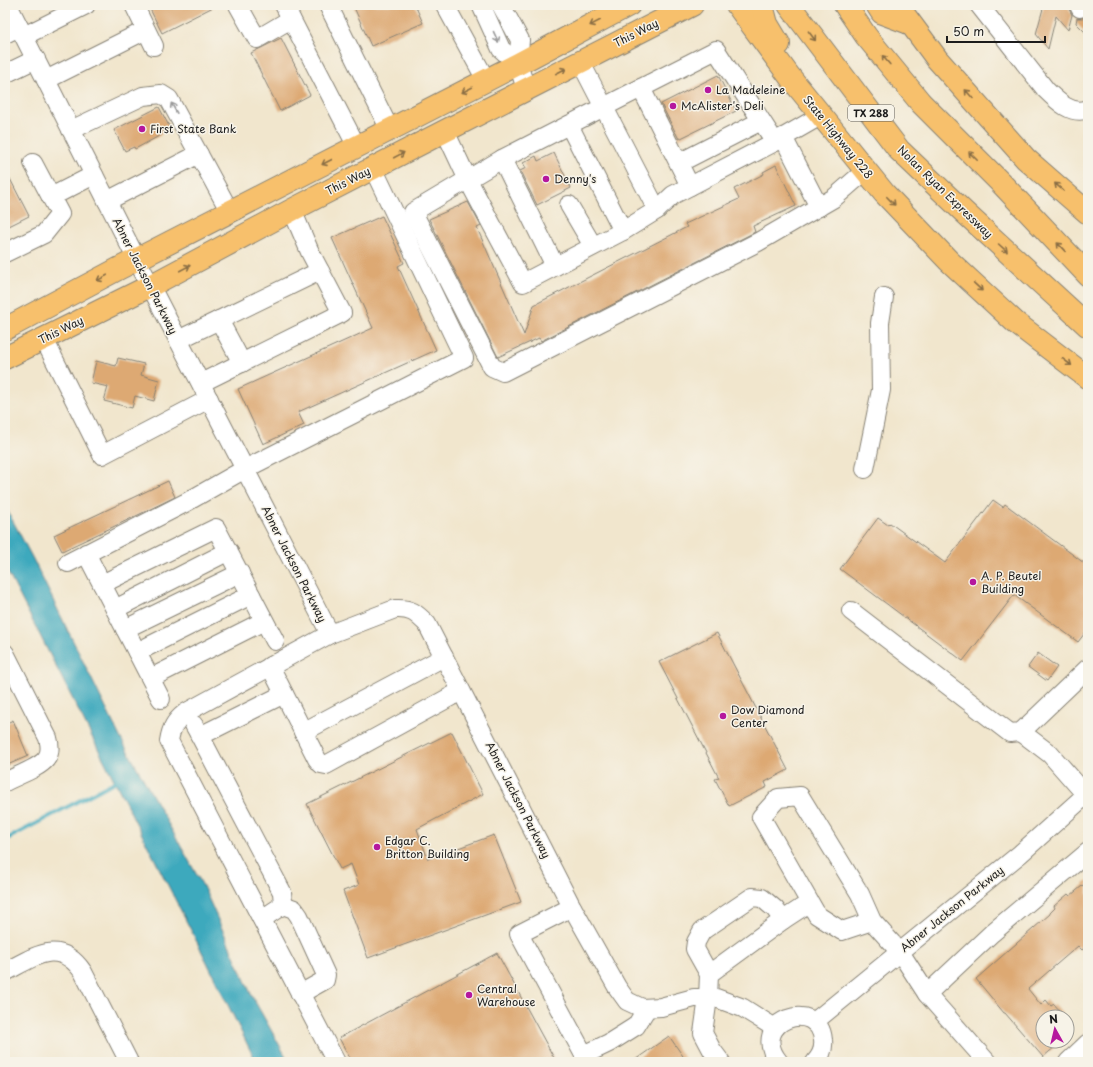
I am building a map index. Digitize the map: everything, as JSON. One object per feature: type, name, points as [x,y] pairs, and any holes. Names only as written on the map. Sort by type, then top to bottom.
[{"type":"main road","points":[[5,329],[518,64],[629,5]]},
{"type":"main road","name":"This Way","points":[[5,358],[150,286],[373,168],[692,5]]},
{"type":"main road","name":"State Highway 228","points":[[737,5],[790,77],[884,193],[949,261],[1016,323],[1088,378]]},
{"type":"main road","points":[[762,5],[767,24],[790,60],[790,77]]},
{"type":"main road","name":"Nolan Ryan Expressway","points":[[789,5],[899,150],[1088,326]]},
{"type":"main road","points":[[845,5],[866,36],[921,103],[1088,275]]},
{"type":"main road","points":[[877,5],[882,13],[909,23]]},
{"type":"main road","points":[[897,5],[909,23],[938,59],[1026,159],[1088,213]]},
{"type":"main road","points":[[280,186],[292,210]]},
{"type":"street","name":"Abner Jackson Parkway","points":[[8,5],[16,32],[36,59],[150,286],[330,634],[395,609],[404,608],[415,613],[426,624],[462,691],[572,907],[617,987],[627,1001],[642,1008],[647,1008],[661,1007],[694,998],[716,998],[743,1008],[775,1028]]},
{"type":"street","points":[[16,32],[86,5]]},
{"type":"street","points":[[134,5],[154,46]]},
{"type":"street","points":[[238,5],[258,39],[288,12],[357,147]]},
{"type":"street","points":[[328,5],[390,130]]},
{"type":"street","points":[[444,5],[486,80]]},
{"type":"street","points":[[481,5],[501,49],[518,64]]},
{"type":"street","points":[[501,5],[520,40],[518,64],[526,89]]},
{"type":"street","points":[[979,5],[1058,102],[1070,109],[1081,112],[1088,109]]},
{"type":"street","points":[[46,80],[146,30]]},
{"type":"street","points":[[819,207],[779,140],[761,121],[716,50],[502,159],[413,212],[492,367],[503,372],[758,242],[819,207],[834,198],[865,171]]},
{"type":"street","points":[[5,74],[36,59]]},
{"type":"street","points":[[580,61],[657,210]]},
{"type":"street","points":[[641,88],[690,186]]},
{"type":"street","points":[[71,130],[143,96],[161,94],[169,99],[230,212]]},
{"type":"street","points":[[445,131],[468,180],[523,284],[623,231],[657,210],[673,195],[779,140],[822,115]]},
{"type":"street","points":[[679,164],[761,121]]},
{"type":"street","points":[[569,125],[623,231]]},
{"type":"street","points":[[107,200],[199,154]]},
{"type":"street","points":[[502,159],[555,266]]},
{"type":"street","points":[[5,253],[44,234],[60,214],[33,163]]},
{"type":"street","points":[[68,563],[185,503],[245,469],[464,358],[373,168]]},
{"type":"street","points":[[51,197],[94,175]]},
{"type":"street","points":[[569,205],[593,246]]},
{"type":"street","points":[[201,384],[342,313],[310,252],[292,210]]},
{"type":"street","points":[[178,340],[320,271]]},
{"type":"street","points":[[865,469],[881,390],[880,323],[884,297]]},
{"type":"street","points":[[219,320],[242,363]]},
{"type":"street","points":[[44,339],[102,455],[209,399]]},
{"type":"street","points":[[102,584],[216,528],[275,641]]},
{"type":"street","points":[[115,609],[228,551]]},
{"type":"street","points":[[86,553],[161,699]]},
{"type":"street","points":[[125,629],[240,573]]},
{"type":"street","points":[[137,652],[251,595]]},
{"type":"street","points":[[851,611],[1010,733],[1021,732],[1088,668]]},
{"type":"street","points":[[151,678],[264,621]]},
{"type":"street","points":[[330,634],[187,712],[176,720],[171,729],[169,741],[336,1062]]},
{"type":"street","points":[[5,653],[48,738],[50,746],[46,759],[39,765],[5,782]]},
{"type":"street","points":[[303,732],[444,657]]},
{"type":"street","points":[[270,666],[317,760],[321,764],[326,765],[462,691]]},
{"type":"street","points":[[199,734],[206,733],[284,694]]},
{"type":"street","points":[[187,712],[282,892],[283,905]]},
{"type":"street","points":[[1021,732],[1050,754],[1087,794]]},
{"type":"street","name":"Abner Jackson Parkway","points":[[814,1022],[1020,854],[1087,794]]},
{"type":"street","points":[[872,921],[842,931],[817,915],[761,817],[778,798],[800,796],[860,894],[872,921],[900,952],[927,994],[987,1062]]},
{"type":"street","points":[[927,994],[992,933],[1088,852]]},
{"type":"street","points":[[721,1062],[712,1050],[703,1033],[708,998],[709,974],[695,949],[696,942],[702,931],[752,897],[762,898],[775,909],[783,920]]},
{"type":"street","points":[[709,974],[809,903]]},
{"type":"street","points":[[262,919],[283,905]]},
{"type":"street","points":[[283,905],[294,909],[299,916],[326,975],[325,980],[300,994]]},
{"type":"street","points":[[572,907],[519,934],[584,1055],[609,1043],[636,1026],[647,1008]]},
{"type":"street","points":[[5,972],[38,954],[49,952],[69,957],[83,972],[129,1062]]},
{"type":"street","points":[[779,1062],[773,1054],[771,1046],[775,1028],[782,1021],[790,1017],[798,1016],[814,1022],[823,1036],[824,1044],[822,1052],[815,1062]]},
{"type":"street","points":[[1068,1062],[1088,1043]]},
{"type":"water","points":[[5,506],[33,559],[120,737],[203,886],[252,996],[289,1062],[256,1062],[198,944],[5,567]]},
{"type":"building","points":[[148,5],[217,5],[162,33]]},
{"type":"building","points":[[353,5],[415,5],[423,23],[371,46]]},
{"type":"building","points":[[1044,5],[1067,5],[1072,15],[1068,30],[1056,16],[1048,49],[1036,34]]},
{"type":"building","points":[[1088,15],[1088,35],[1076,23],[1077,18],[1083,18]]},
{"type":"building","points":[[281,38],[310,95],[280,111],[251,53]]},
{"type":"building","points":[[718,75],[736,111],[679,139],[661,104]]},
{"type":"building","name":"First State Bank","points":[[159,107],[170,128],[160,133],[161,135],[135,149],[134,147],[125,151],[114,130]]},
{"type":"building","name":"Denny's","points":[[554,153],[571,188],[537,205],[520,171],[526,168],[523,163],[536,156],[538,161]]},
{"type":"building","points":[[776,165],[796,206],[753,226],[755,232],[541,341],[539,338],[498,357],[429,219],[468,202],[481,226],[477,228],[524,335],[534,305],[687,227],[685,224],[739,199],[734,189],[764,174],[763,172]]},
{"type":"building","points":[[5,169],[29,216],[5,228]]},
{"type":"building","points":[[382,216],[404,263],[398,266],[436,350],[298,412],[304,425],[263,444],[238,389],[373,328],[332,238]]},
{"type":"building","points":[[118,358],[144,364],[141,375],[159,380],[154,401],[135,396],[132,408],[104,401],[108,387],[91,383],[96,361],[116,366]]},
{"type":"building","points":[[168,481],[175,497],[62,551],[54,535]]},
{"type":"building","name":"A. P. Beutel Building","points":[[993,500],[1003,507],[1005,504],[1088,566],[1088,629],[1078,642],[1014,595],[963,661],[840,569],[878,518],[888,525],[890,523],[945,563]]},
{"type":"building","name":"Dow Diamond Center","points":[[717,633],[788,770],[765,782],[767,787],[729,806],[715,779],[719,778],[659,662]]},
{"type":"building","points":[[1038,653],[1057,667],[1047,681],[1028,667]]},
{"type":"building","points":[[13,720],[28,756],[5,766],[5,724]]},
{"type":"building","name":"Edgar C. Britton Building","points":[[452,732],[483,794],[417,829],[428,859],[494,835],[521,902],[368,958],[343,891],[359,885],[351,864],[340,869],[307,804]]},
{"type":"building","points":[[1088,881],[1088,945],[1082,950],[1078,946],[1028,989],[1041,1005],[1046,1000],[1051,1006],[1054,1004],[1058,1009],[1035,1009],[1035,1048],[976,979],[1050,914],[1055,908],[1054,906],[1068,894],[1070,896]]},
{"type":"building","name":"Central Warehouse","points":[[497,953],[554,1058],[546,1062],[352,1062],[339,1038]]},
{"type":"building","points":[[669,1036],[687,1062],[632,1062]]},
{"type":"building","points":[[1036,1049],[1052,1049],[1043,1057]]},
{"type":"waterway","points":[[5,840],[120,779]]},
{"type":"place","name":"La Madeleine","points":[[708,90]]},
{"type":"place","name":"McAlister's Deli","points":[[673,106]]},
{"type":"place","name":"First State Bank","points":[[142,129]]},
{"type":"place","name":"Denny's","points":[[546,179]]},
{"type":"place","name":"A. P. Beutel Building","points":[[973,582]]},
{"type":"place","name":"Dow Diamond Center","points":[[723,716]]},
{"type":"place","name":"Edgar C. Britton Building","points":[[377,847]]},
{"type":"place","name":"Central Warehouse","points":[[469,995]]}]
